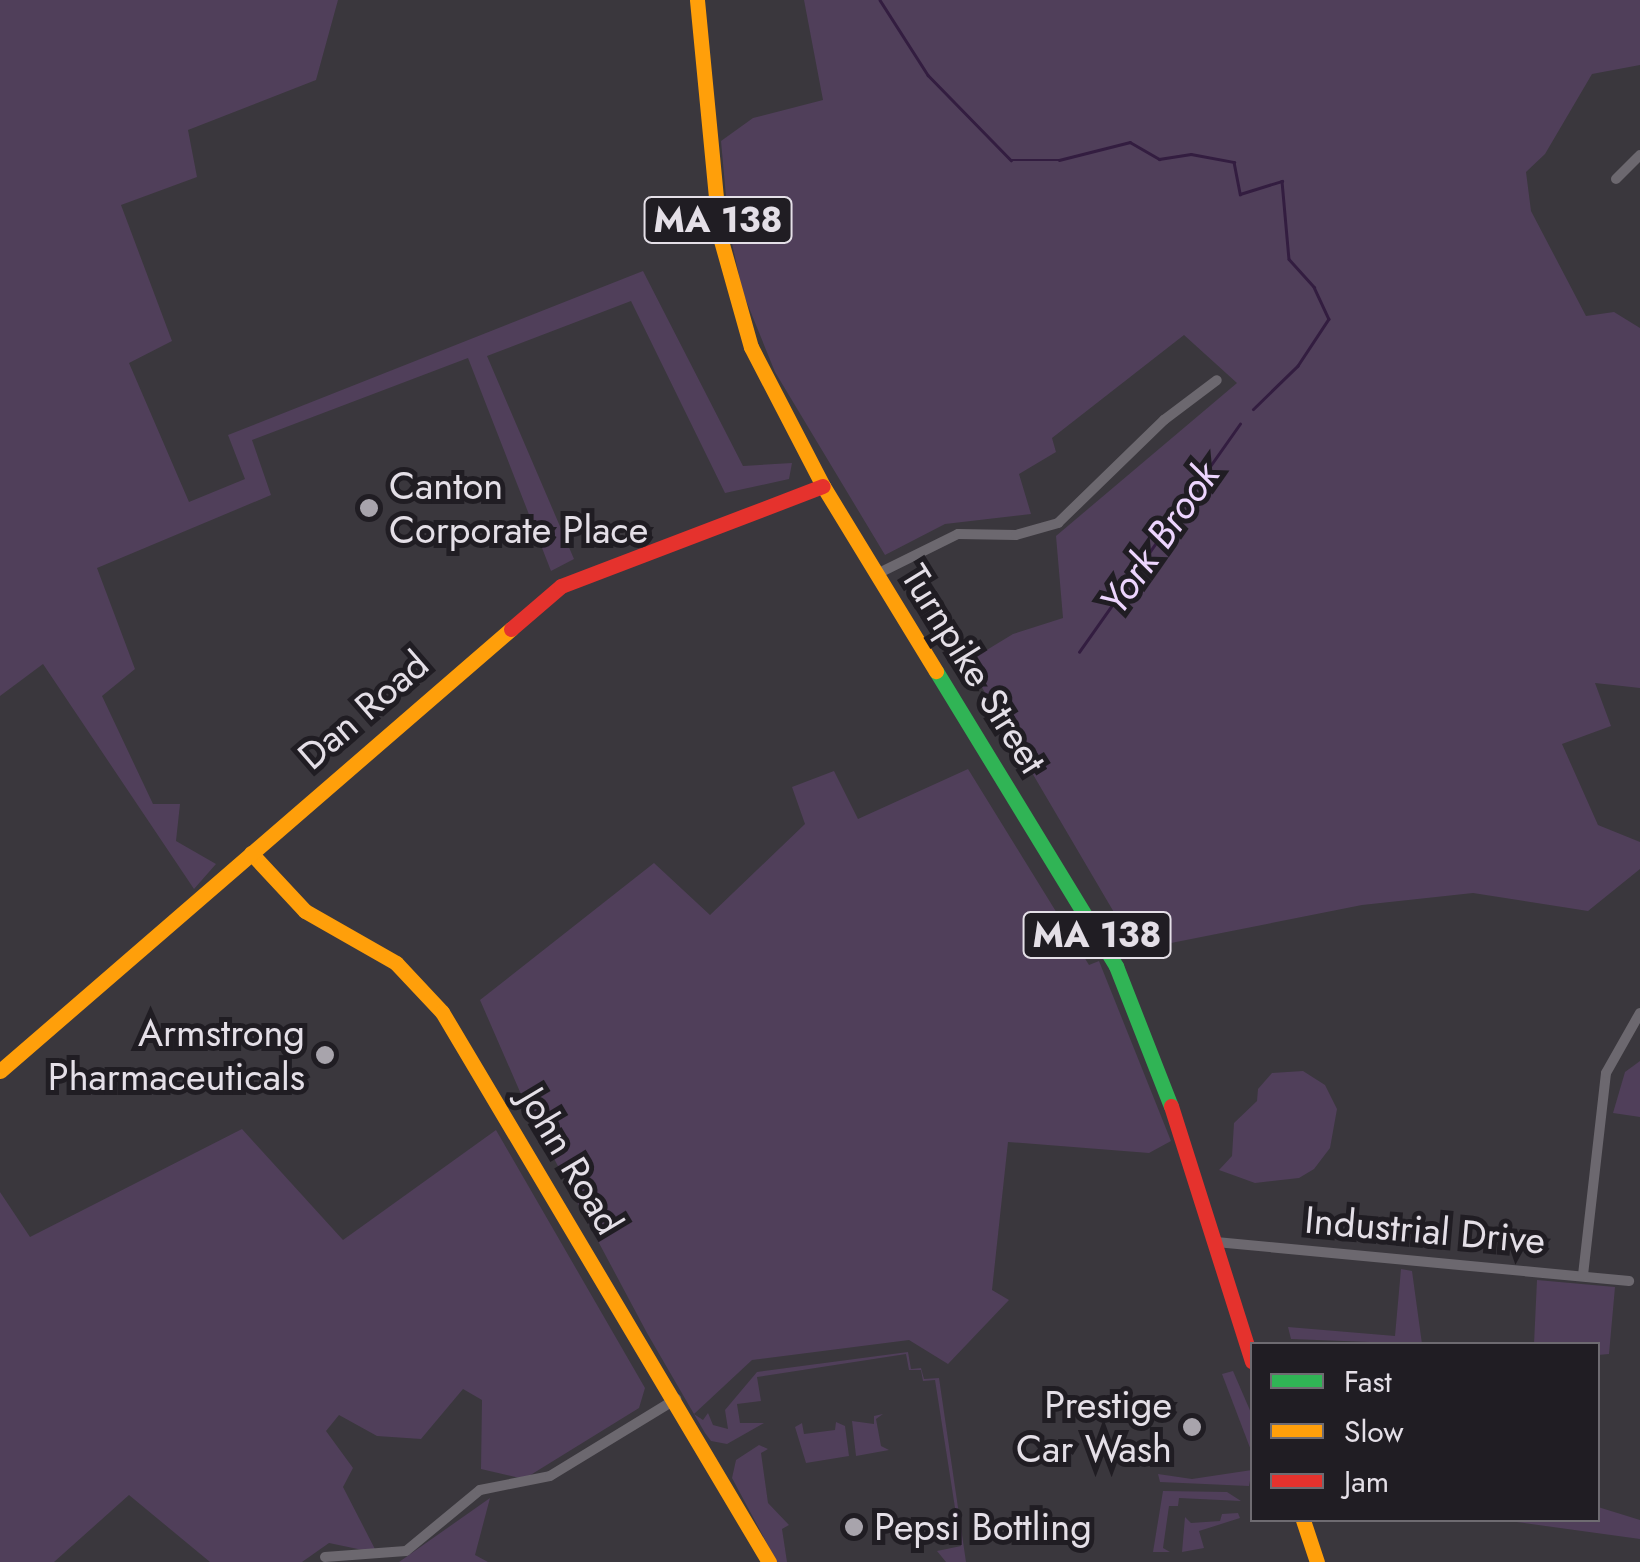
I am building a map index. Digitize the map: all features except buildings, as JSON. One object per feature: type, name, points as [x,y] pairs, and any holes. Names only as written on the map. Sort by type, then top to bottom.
[{"type":"street","name":"Turnpike Street","points":[[697,0],[726,272],[751,347],[823,486],[1116,966],[1151,1046],[1250,1354]]},
{"type":"street","points":[[1616,179],[1640,155]]},
{"type":"street","points":[[877,574],[958,534],[1016,536],[1058,523],[1164,420],[1217,380]]},
{"type":"street","name":"Dan Road","points":[[0,1070],[561,586],[823,486]]},
{"type":"street","name":"John Road","points":[[251,853],[304,910],[396,963],[442,1012],[769,1562]]},
{"type":"street","points":[[1583,1275],[1606,1073],[1640,1013]]},
{"type":"street","name":"Industrial Drive","points":[[1216,1242],[1629,1281]]},
{"type":"street","points":[[324,1557],[402,1552],[480,1490],[550,1476],[676,1400]]},
{"type":"street","points":[[1304,1522],[1317,1562]]},
{"type":"shaded area","points":[[0,0],[338,0],[316,80],[188,130],[197,177],[121,205],[172,341],[129,363],[189,502],[245,479],[228,435],[643,271],[743,466],[792,463],[789,479],[725,493],[631,301],[487,356],[574,559],[551,571],[468,358],[252,440],[271,495],[97,568],[135,669],[102,696],[153,804],[180,804],[176,841],[216,864],[194,889],[43,664],[0,696]]},
{"type":"shaded area","points":[[804,0],[1640,0],[1640,65],[1592,74],[1545,154],[1526,172],[1531,211],[1586,316],[1614,312],[1640,328],[1640,688],[1595,683],[1611,726],[1562,744],[1598,825],[1640,842],[1640,869],[1588,911],[1473,893],[1362,905],[1171,943],[1140,941],[1122,926],[967,662],[1013,634],[1063,618],[1056,536],[1237,383],[1184,335],[1052,438],[1056,452],[1019,474],[1031,514],[945,524],[885,555],[775,372],[743,293],[729,230],[721,141],[753,118],[823,100]]},
{"type":"shaded area","points":[[968,769],[1089,965],[1099,961],[1171,1141],[1149,1153],[1008,1142],[992,1290],[1009,1300],[948,1364],[909,1340],[752,1360],[694,1414],[703,1420],[708,1413],[713,1425],[728,1429],[725,1410],[757,1372],[908,1352],[911,1369],[921,1368],[924,1379],[939,1378],[966,1562],[946,1562],[937,1551],[961,1546],[935,1380],[923,1381],[921,1370],[909,1370],[906,1354],[757,1377],[761,1401],[737,1404],[740,1423],[764,1423],[727,1444],[711,1441],[705,1433],[647,1333],[527,1108],[480,1000],[654,863],[710,915],[805,824],[792,787],[834,771],[858,819]]},
{"type":"shaded area","points":[[1640,1061],[1640,1117],[1613,1113],[1625,1072]]},
{"type":"shaded area","points":[[1303,1071],[1325,1085],[1337,1109],[1330,1148],[1314,1169],[1299,1178],[1255,1183],[1219,1170],[1232,1156],[1234,1123],[1257,1101],[1258,1089],[1272,1073]]},
{"type":"shaded area","points":[[242,1129],[343,1240],[496,1130],[645,1388],[639,1408],[524,1479],[481,1469],[482,1400],[463,1389],[421,1439],[377,1436],[339,1415],[326,1431],[353,1468],[343,1487],[377,1553],[329,1543],[302,1562],[210,1562],[129,1495],[54,1562],[0,1562],[0,1192],[30,1237]]},
{"type":"shaded area","points":[[1401,1269],[1412,1271],[1422,1342],[1291,1339],[1288,1327],[1395,1336]]},
{"type":"shaded area","points":[[1537,1280],[1615,1287],[1609,1354],[1600,1355],[1600,1342],[1534,1342]]},
{"type":"shaded area","points":[[1233,1371],[1250,1410],[1250,1448],[1222,1374]]},
{"type":"shaded area","points":[[883,1414],[876,1419],[881,1446],[889,1450],[856,1456],[852,1421],[874,1424],[874,1416]]},
{"type":"shaded area","points":[[836,1422],[845,1426],[849,1456],[806,1463],[795,1427],[802,1423],[804,1434],[835,1430]]},
{"type":"shaded area","points":[[759,1445],[768,1449],[761,1453],[768,1503],[789,1525],[782,1529],[787,1562],[777,1562],[732,1478],[736,1460]]},
{"type":"shaded area","points":[[1250,1470],[1249,1486],[1160,1482],[1158,1474],[1192,1479]]},
{"type":"shaded area","points":[[1163,1491],[1227,1492],[1241,1501],[1179,1498],[1178,1506],[1169,1506],[1163,1548],[1170,1552],[1153,1552]]},
{"type":"shaded area","points":[[490,1498],[475,1555],[488,1562],[399,1562]]},
{"type":"shaded area","points":[[1600,1508],[1640,1520],[1640,1539],[1517,1522],[1600,1522]]},
{"type":"shaded area","points":[[1238,1513],[1240,1518],[1199,1531],[1204,1548],[1182,1552],[1185,1517],[1191,1523],[1220,1521],[1222,1514]]},
{"type":"waterway","name":"York Brook","points":[[880,0],[928,75],[1011,160],[1059,160],[1130,142],[1159,159],[1191,154],[1234,162],[1240,194],[1282,181],[1289,259],[1314,287],[1329,319],[1298,366],[1254,409]]},
{"type":"waterway","name":"York Brook","points":[[1079,652],[1240,424]]},
{"type":"traffic: fast","points":[[936,671],[1116,966],[1171,1106]]},
{"type":"traffic: slow","points":[[697,0],[720,237],[751,347],[823,486],[936,671]]},
{"type":"traffic: slow","points":[[0,1071],[511,629]]},
{"type":"traffic: slow","points":[[251,853],[305,911],[396,963],[442,1012],[769,1562]]},
{"type":"traffic: slow","points":[[1304,1522],[1317,1562]]},
{"type":"traffic: jam","points":[[511,629],[561,586],[823,486]]},
{"type":"traffic: jam","points":[[1171,1106],[1250,1355]]},
{"type":"place","name":"Canton Corporate Place","points":[[369,508]]},
{"type":"place","name":"Armstrong Pharmaceuticals","points":[[325,1055]]},
{"type":"place","name":"Prestige Car Wash","points":[[1192,1427]]},
{"type":"place","name":"Pepsi Bottling","points":[[854,1527]]}]
